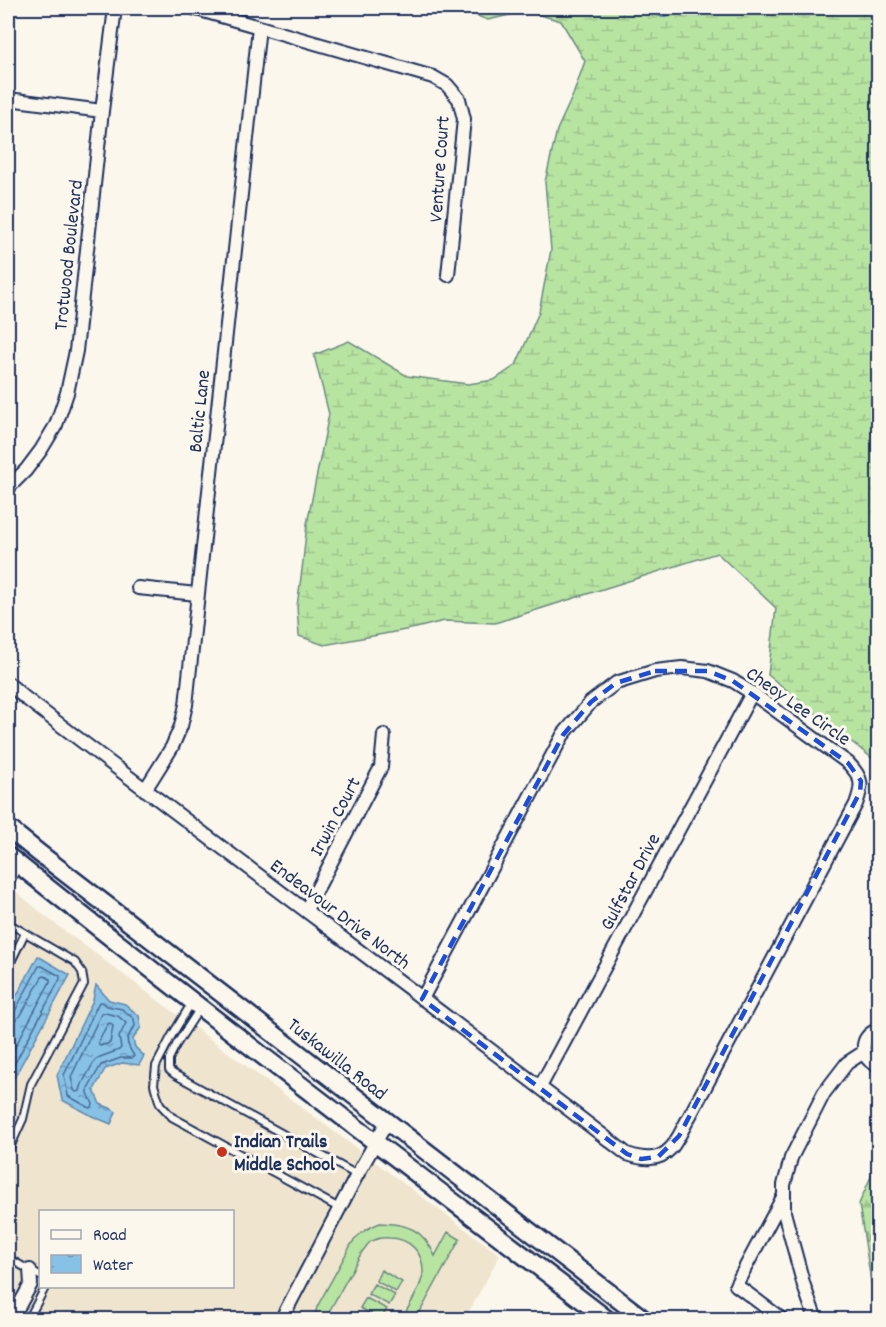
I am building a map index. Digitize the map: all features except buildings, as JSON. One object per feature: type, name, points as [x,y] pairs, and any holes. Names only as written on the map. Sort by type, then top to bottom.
[{"type":"main road","name":"Tuskawilla Road","points":[[8,828],[645,1320]]},
{"type":"main road","points":[[31,848],[14,860],[196,1004],[608,1320]]},
{"type":"street","name":"Trotwood Boulevard","points":[[8,488],[41,450],[56,425],[68,393],[76,351],[115,8]]},
{"type":"street","name":"Venture Court","points":[[193,8],[434,77],[447,85],[459,99],[464,118],[448,275]]},
{"type":"street","name":"Baltic Lane","points":[[145,790],[172,747],[181,726],[186,705],[259,27]]},
{"type":"street","points":[[8,99],[102,111]]},
{"type":"street","points":[[138,588],[197,594]]},
{"type":"street","name":"Cheoy Lee Circle","points":[[422,999],[563,735],[591,702],[616,683],[656,671],[682,668],[708,671],[733,681],[752,693],[848,763],[856,771],[861,781],[860,792],[856,804],[679,1136],[671,1149],[658,1157]]},
{"type":"street","name":"Endeavour Drive North","points":[[8,683],[145,790],[627,1154],[641,1159],[658,1157]]},
{"type":"street","name":"Gulfstar Drive","points":[[540,1087],[752,693]]},
{"type":"street","name":"Irwin Court","points":[[306,910],[381,767],[384,735]]},
{"type":"street","points":[[879,1030],[868,1036],[864,1043],[864,1052],[868,1059],[879,1065]]},
{"type":"street","points":[[816,1320],[804,1286],[784,1212],[784,1185],[791,1158],[824,1093],[847,1063],[864,1052]]},
{"type":"street","points":[[281,1320],[387,1122]]},
{"type":"street","points":[[783,1320],[736,1285],[784,1196]]},
{"type":"street","points":[[11,1320],[35,1273]]},
{"type":"lane","points":[[8,885],[14,860]]},
{"type":"lane","points":[[8,923],[75,962],[82,972],[84,984],[31,1084],[23,1119],[8,1152]]},
{"type":"lane","points":[[8,968],[26,933]]},
{"type":"lane","points":[[196,1004],[169,1059],[169,1070],[357,1175]]},
{"type":"lane","points":[[196,1004],[171,1037],[156,1066],[154,1085],[160,1104],[172,1117],[339,1208]]},
{"type":"lane","points":[[8,1258],[35,1273]]},
{"type":"lane","points":[[28,1320],[45,1288]]},
{"type":"highlighted area","points":[[655,671],[708,671],[733,681],[848,763],[861,781],[860,792],[679,1136],[658,1157],[641,1159],[627,1154],[422,999],[563,735],[591,702],[616,683]]},
{"type":"shaded area","points":[[8,885],[50,920],[500,1255],[465,1319],[8,1319]]},
{"type":"green space","points":[[454,8],[642,8],[662,17],[690,8],[878,8],[878,763],[768,675],[776,608],[717,553],[495,623],[444,621],[324,645],[299,636],[297,606],[307,524],[329,414],[314,355],[349,341],[407,376],[468,384],[494,380],[516,365],[539,312],[551,250],[545,182],[557,130],[585,61],[561,21],[526,11],[488,20]]},
{"type":"green space","points":[[878,1160],[878,1310],[873,1294],[859,1204]]},
{"type":"green space","points":[[380,1223],[407,1227],[420,1234],[435,1256],[448,1232],[460,1239],[416,1319],[402,1319],[422,1279],[421,1259],[409,1244],[386,1238],[368,1244],[327,1319],[314,1319],[317,1307],[352,1243],[364,1231]]},
{"type":"green space","points":[[381,1270],[402,1282],[396,1292],[376,1281]]},
{"type":"green space","points":[[374,1284],[395,1295],[389,1305],[368,1294]]},
{"type":"green space","points":[[366,1298],[387,1309],[381,1319],[360,1308]]},
{"type":"water","points":[[642,8],[690,8],[662,17]]},
{"type":"water","points":[[38,956],[70,975],[8,1089],[8,1012]]},
{"type":"water","points":[[96,985],[109,1000],[125,1004],[139,1016],[141,1027],[133,1039],[135,1047],[144,1056],[139,1065],[122,1063],[105,1069],[94,1090],[100,1104],[116,1112],[111,1124],[62,1100],[57,1075],[93,1000]]},
{"type":"place","name":"Indian Trails Middle School","points":[[222,1152]]}]
